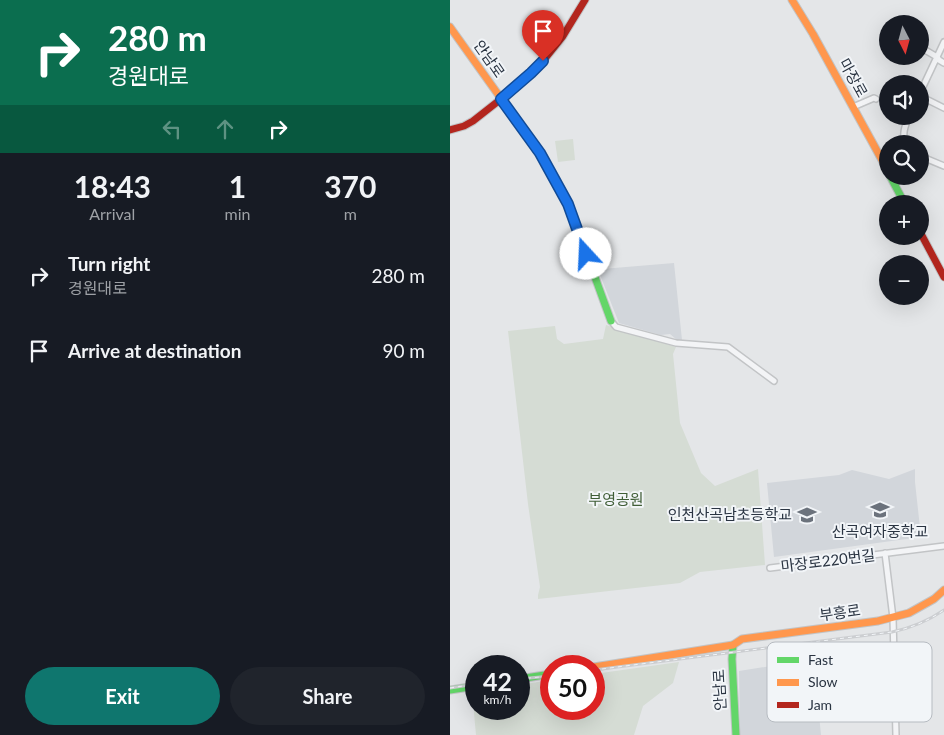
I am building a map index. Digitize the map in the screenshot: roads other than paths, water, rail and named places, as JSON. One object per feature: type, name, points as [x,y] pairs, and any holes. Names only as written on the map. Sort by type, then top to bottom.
[{"type":"main road","points":[[450,130],[473,121],[531,73],[563,36],[585,0]]},
{"type":"main road","name":"마장로","points":[[792,0],[813,34],[879,155]]},
{"type":"main road","name":"안남로","points":[[450,27],[537,147],[568,204],[611,321]]},
{"type":"main road","points":[[927,245],[944,276]]},
{"type":"main road","name":"부흥로","points":[[605,665],[733,645],[742,639],[892,618],[921,607],[944,590]]},
{"type":"main road","name":"안남로","points":[[733,645],[736,735]]},
{"type":"main road","points":[[450,690],[465,688]]},
{"type":"street","points":[[929,75],[944,42]]},
{"type":"street","points":[[929,52],[944,63]]},
{"type":"street","points":[[937,57],[944,58]]},
{"type":"street","points":[[853,107],[874,98],[876,99]]},
{"type":"street","points":[[929,100],[944,108]]},
{"type":"street","points":[[929,160],[944,166]]},
{"type":"street","points":[[611,321],[616,327],[676,343],[728,347],[774,381]]},
{"type":"street","name":"마장로220번길","points":[[770,568],[944,546]]},
{"type":"street","name":"마장로220번길","points":[[886,554],[893,642]]},
{"type":"street","name":"마장로220번길","points":[[896,722],[896,735]]},
{"type":"railway","points":[[814,642],[892,632],[919,624],[944,610]]},
{"type":"railway","points":[[605,669],[767,648]]},
{"type":"railway","points":[[530,678],[540,677]]},
{"type":"railway","points":[[450,688],[465,686]]},
{"type":"place","name":"산곡여자중학교","points":[[880,510]]},
{"type":"place","name":"인천산곡남초등학교","points":[[807,515]]},
{"type":"park label","name":"부영공원","points":[[616,500]]}]
